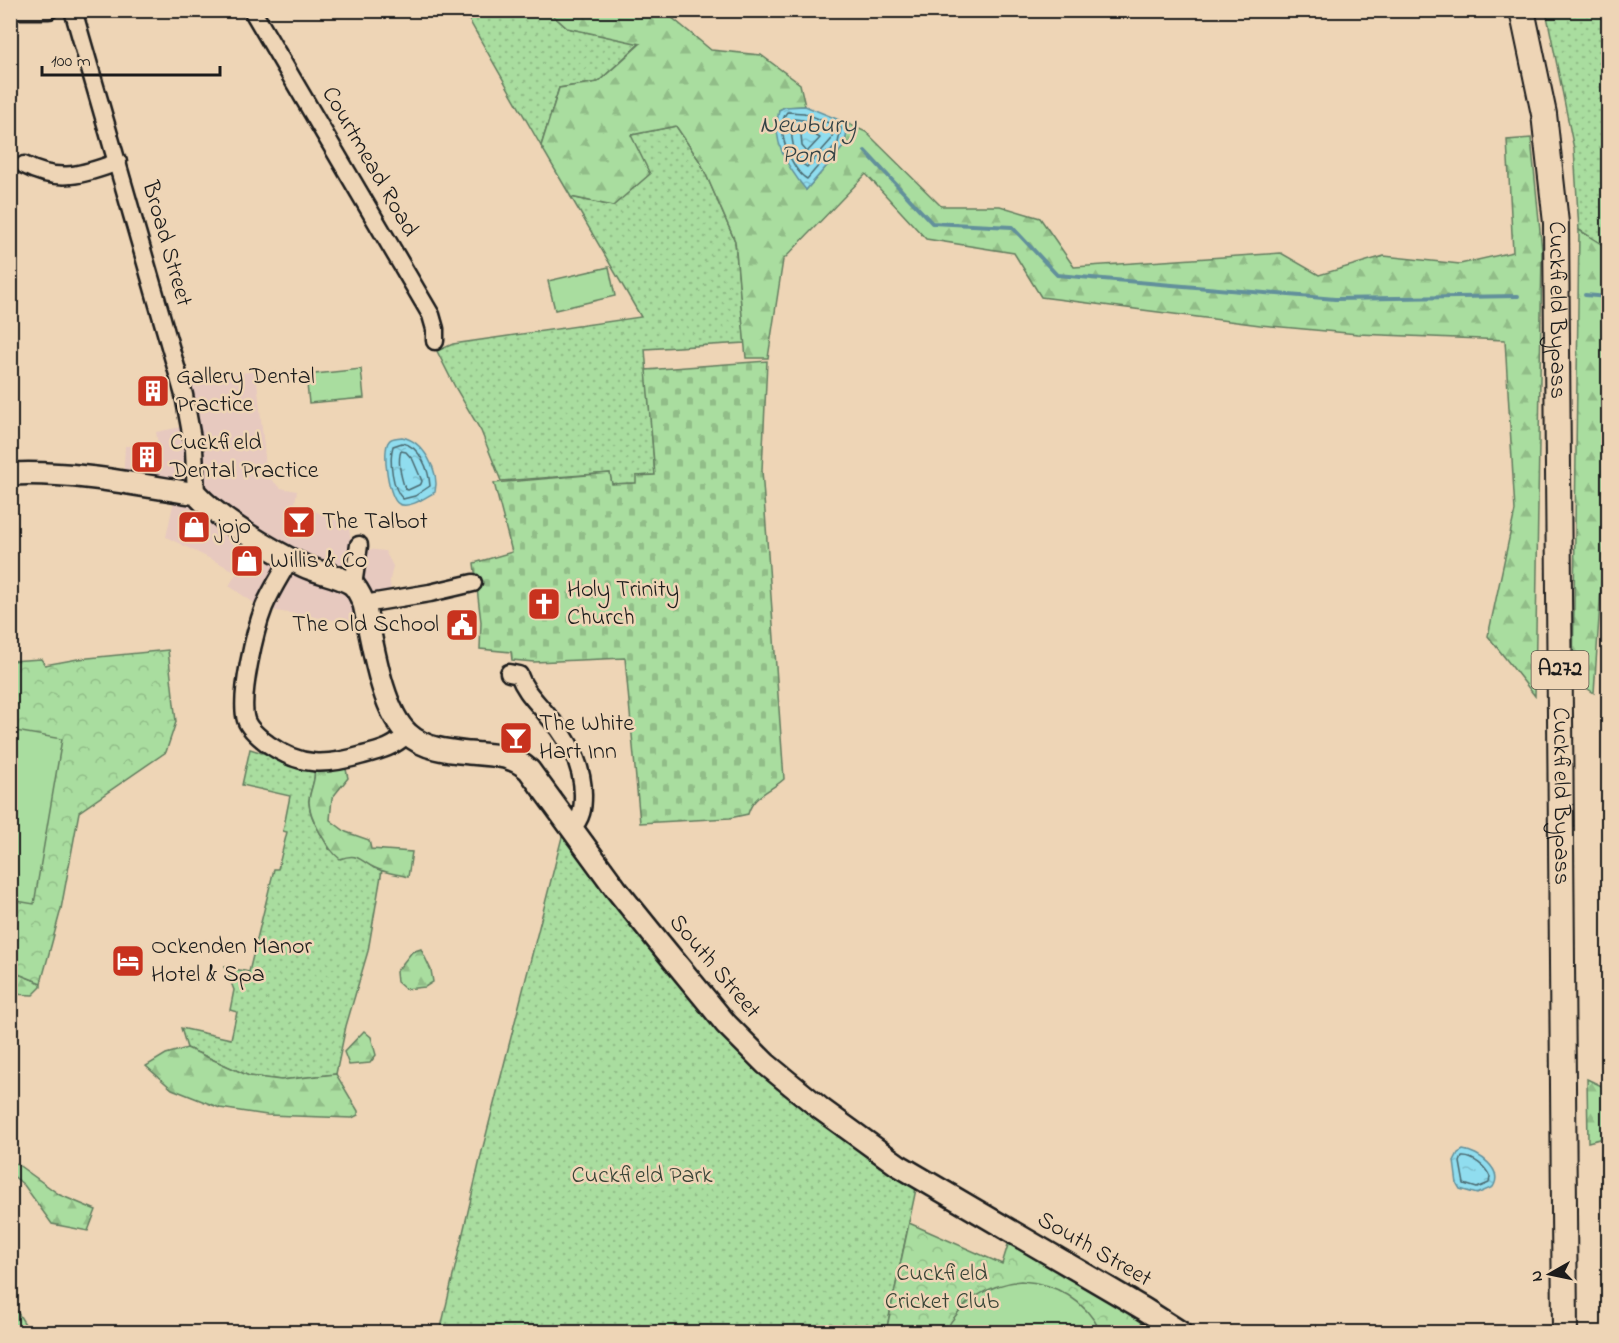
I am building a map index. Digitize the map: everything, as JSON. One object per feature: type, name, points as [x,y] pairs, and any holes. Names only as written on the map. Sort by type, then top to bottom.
[{"type":"highway","name":"Cuckfield Bypass","points":[[1522,10],[1544,114],[1556,223],[1565,1332]]},
{"type":"main road","points":[[10,474],[43,472],[80,475],[196,494],[206,505],[231,523],[290,559],[352,585]]},
{"type":"main road","name":"South Street","points":[[352,585],[360,594],[364,604],[387,697],[396,718],[408,734],[433,748],[510,757],[529,770],[616,889],[726,1024],[766,1064],[821,1109],[898,1165],[1180,1332]]},
{"type":"street","points":[[20,10],[49,10]]},
{"type":"street","name":"Broad Street","points":[[73,10],[191,425],[196,466],[196,494]]},
{"type":"street","name":"Courtmead Road","points":[[252,10],[431,315],[435,328],[435,341]]},
{"type":"street","points":[[24,165],[37,172],[68,176],[88,173],[118,162]]},
{"type":"street","points":[[352,585],[359,545]]},
{"type":"street","points":[[290,559],[274,585],[260,620],[247,678],[244,706],[247,722],[262,740],[275,749],[313,763],[328,764],[394,746],[408,734]]},
{"type":"street","points":[[364,604],[473,583]]},
{"type":"street","points":[[509,673],[519,675],[527,693],[561,730],[577,761],[583,791],[583,807],[579,821],[572,828]]},
{"type":"shaded area","points":[[256,371],[267,476],[281,488],[297,491],[295,502],[311,512],[312,510],[348,525],[351,539],[359,545],[367,549],[385,551],[393,566],[390,580],[391,596],[375,614],[347,622],[263,609],[229,586],[237,572],[166,537],[176,491],[123,482],[125,446],[158,445],[156,432],[191,425],[181,385],[194,380]]},
{"type":"green space","points":[[464,11],[548,11],[567,28],[640,43],[598,82],[559,88],[541,146]]},
{"type":"green space","points":[[548,11],[664,11],[711,50],[761,55],[800,84],[805,106],[785,107],[779,110],[806,190],[844,146],[849,124],[866,132],[941,206],[1000,206],[1040,218],[1074,267],[1281,253],[1319,275],[1384,256],[1460,264],[1513,252],[1507,140],[1531,138],[1542,251],[1535,696],[1488,636],[1515,511],[1505,340],[1358,334],[1260,325],[1041,297],[1014,253],[926,239],[866,174],[783,260],[768,358],[746,358],[735,241],[701,163],[676,126],[631,135],[650,174],[613,206],[571,197],[541,146],[559,88],[598,82],[640,44],[567,28]]},
{"type":"green space","points":[[1546,11],[1608,11],[1608,248],[1579,230],[1574,149]]},
{"type":"green space","points":[[676,126],[701,163],[735,241],[745,343],[645,349],[655,475],[637,476],[637,483],[611,484],[610,473],[501,481],[481,431],[437,351],[453,344],[641,317],[571,197],[613,206],[631,135]]},
{"type":"green space","points":[[1579,230],[1608,248],[1608,483],[1594,693],[1573,679]]},
{"type":"green space","points":[[609,267],[615,296],[555,310],[548,281]]},
{"type":"green space","points":[[767,361],[762,470],[784,779],[758,798],[748,814],[730,818],[640,823],[625,658],[534,662],[512,660],[511,652],[480,649],[481,622],[474,563],[512,552],[494,483],[610,473],[612,484],[636,483],[636,476],[655,475],[646,370]]},
{"type":"green space","points":[[361,369],[364,398],[309,403],[306,375]]},
{"type":"green space","points":[[168,650],[176,722],[166,752],[79,812],[61,909],[41,983],[11,971],[10,661],[41,659],[45,665],[78,659]]},
{"type":"green space","points":[[10,730],[62,739],[34,904],[11,900]]},
{"type":"green space","points":[[250,749],[314,769],[309,797],[310,808],[313,820],[329,849],[360,858],[374,868],[382,870],[368,951],[346,1026],[336,1074],[281,1080],[249,1076],[187,1048],[181,1028],[231,1039],[237,1012],[230,1010],[234,990],[225,967],[249,972],[274,869],[278,869],[287,832],[283,831],[290,796],[242,785]]},
{"type":"green space","points":[[345,765],[348,778],[332,798],[330,820],[346,832],[369,840],[371,849],[412,852],[408,877],[379,870],[359,858],[351,856],[340,859],[320,833],[312,816],[309,802],[314,769]]},
{"type":"green space","name":"Cuckfield Park","points":[[563,833],[626,920],[725,1038],[765,1076],[916,1189],[886,1332],[440,1332],[482,1151]]},
{"type":"green space","points":[[421,949],[431,970],[433,982],[425,987],[405,989],[397,982],[396,972],[412,952]]},
{"type":"green space","points":[[11,971],[41,983],[41,987],[33,995],[11,994]]},
{"type":"green space","points":[[364,1031],[371,1037],[376,1055],[370,1063],[349,1065],[344,1052]]},
{"type":"green space","points":[[187,1048],[249,1076],[281,1080],[336,1074],[358,1111],[358,1115],[352,1118],[267,1115],[220,1108],[172,1089],[146,1066],[166,1054]]},
{"type":"green space","points":[[1587,1079],[1608,1089],[1608,1137],[1588,1142]]},
{"type":"green space","points":[[10,1159],[60,1195],[96,1210],[88,1231],[52,1224],[24,1185],[11,1174]]},
{"type":"green space","name":"Cuckfield Cricket Club","points":[[909,1223],[1002,1264],[1012,1232],[1180,1332],[886,1332]]},
{"type":"green space","points":[[1021,1281],[1046,1285],[1068,1295],[1087,1311],[1101,1332],[945,1332],[951,1321],[976,1296],[997,1286]]},
{"type":"green space","points":[[11,1302],[30,1332],[11,1332]]},
{"type":"water","name":"Newbury Pond","points":[[805,106],[849,124],[844,146],[806,190],[787,163],[777,133],[779,110],[785,107]]},
{"type":"water","points":[[402,437],[417,444],[423,451],[432,466],[436,484],[435,492],[408,505],[395,501],[389,485],[386,464],[389,441]]},
{"type":"water","points":[[1463,1150],[1476,1154],[1493,1168],[1496,1181],[1493,1187],[1477,1194],[1460,1189],[1457,1184],[1454,1161],[1458,1153]]},
{"type":"waterway","points":[[865,151],[932,223],[1012,227],[1057,275],[1335,299],[1518,296]]},
{"type":"waterway","points":[[1585,295],[1608,297]]},
{"type":"place","name":"Gallery Dental Practice","points":[[153,391]]},
{"type":"place","name":"Cuckfield Dental Practice","points":[[147,457]]},
{"type":"place","name":"The Talbot","points":[[299,522]]},
{"type":"place","name":"jojo","points":[[194,527]]},
{"type":"place","name":"Willis & Co","points":[[247,561]]},
{"type":"place","name":"Holy Trinity Church","points":[[544,604]]},
{"type":"place","name":"The Old School","points":[[462,625]]},
{"type":"place","name":"The White Hart Inn","points":[[516,738]]},
{"type":"place","name":"Ockenden Manor Hotel & Spa","points":[[128,961]]}]
